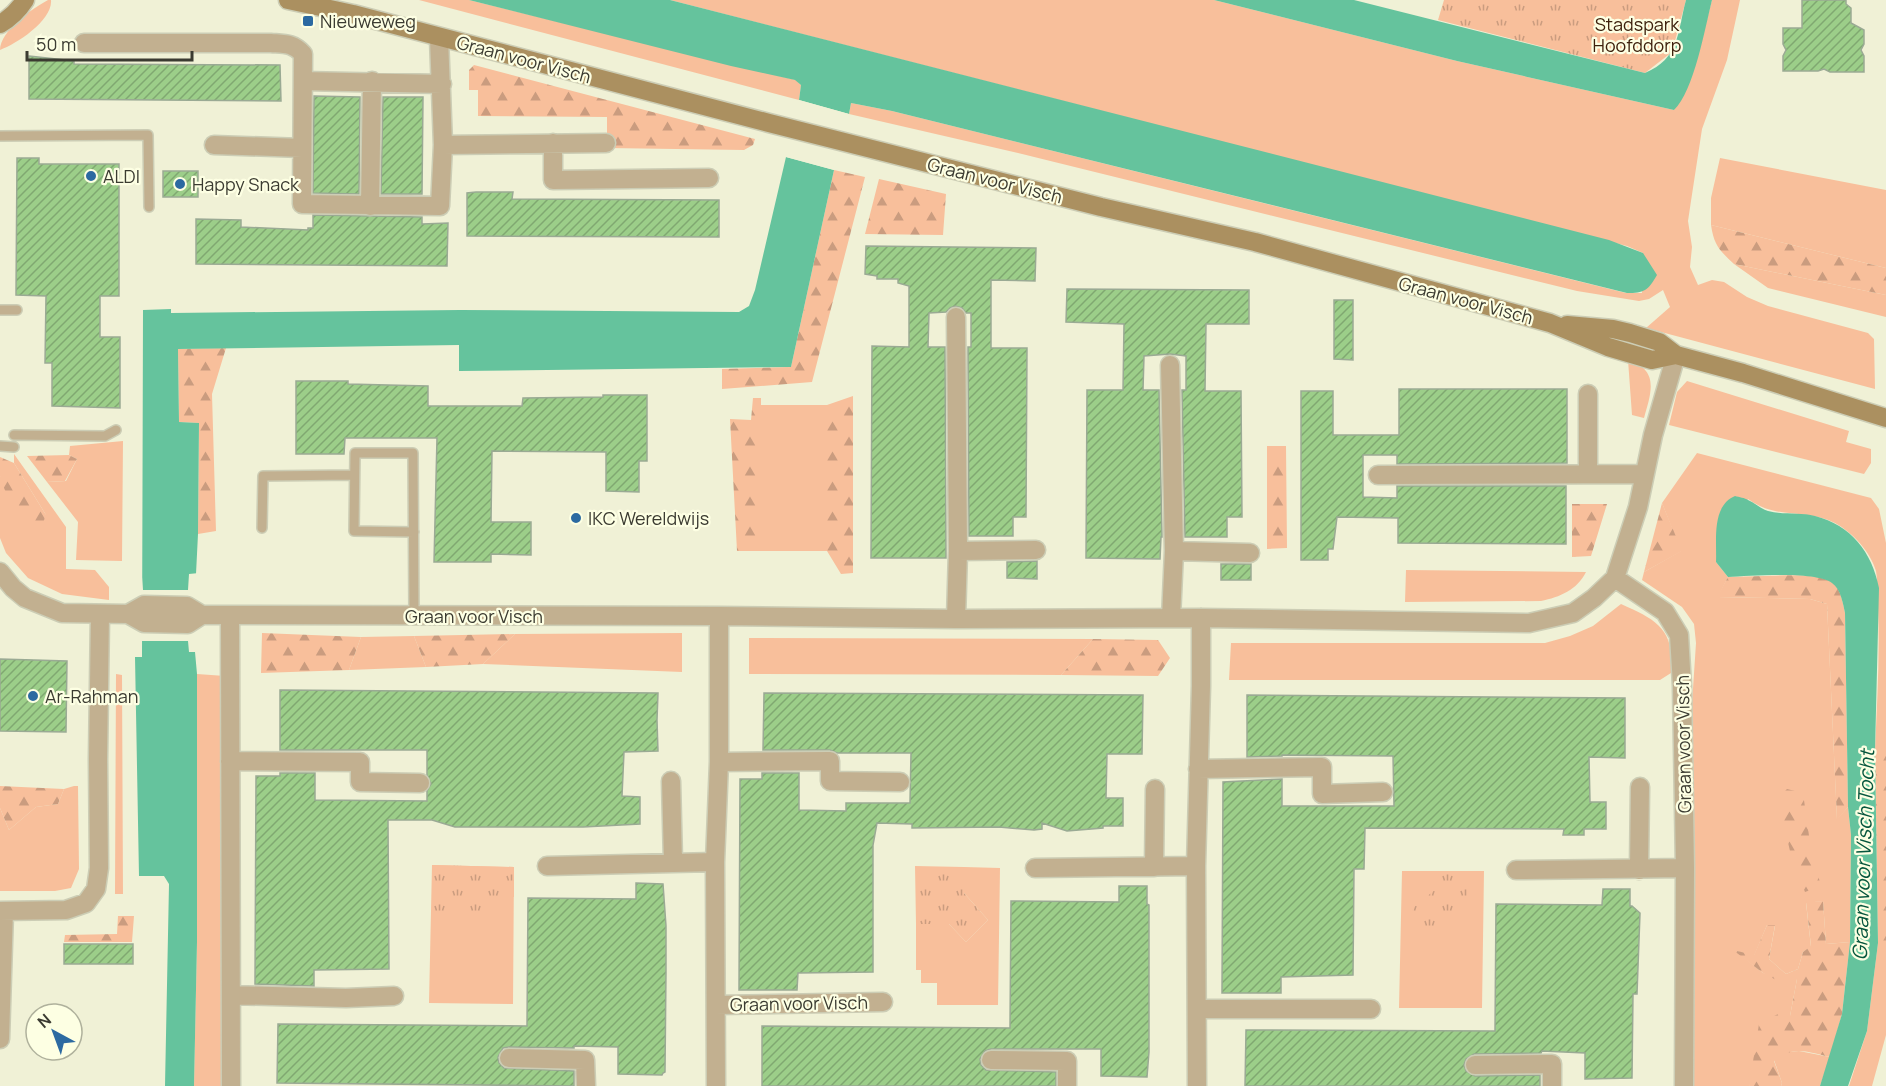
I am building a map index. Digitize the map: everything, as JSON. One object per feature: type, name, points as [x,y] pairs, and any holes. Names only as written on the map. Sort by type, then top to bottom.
[{"type":"street","points":[[0,24],[14,14],[25,0]]},
{"type":"street","name":"Graan voor Visch","points":[[288,0],[353,14],[1101,207],[1255,242],[1550,323],[1613,329],[1630,333],[1659,342],[1676,355],[1743,373],[1886,418]]},
{"type":"street","name":"Graan voor Visch","points":[[84,43],[289,44],[296,47],[303,54],[302,204],[440,206],[443,145],[439,38]]},
{"type":"street","points":[[303,81],[442,84]]},
{"type":"street","points":[[370,206],[372,81]]},
{"type":"street","points":[[553,143],[553,180],[709,178]]},
{"type":"street","points":[[443,145],[606,143]]},
{"type":"street","points":[[214,145],[302,148]]},
{"type":"street","points":[[956,316],[958,551],[956,619]]},
{"type":"street","name":"Graan voor Visch","points":[[0,572],[25,598],[44,607],[62,613],[128,614],[144,623],[188,624],[202,615],[230,615],[1201,618],[1529,623],[1573,613],[1594,598],[1615,578],[1638,507],[1653,435],[1676,355]]},
{"type":"street","points":[[1170,365],[1174,551],[1171,618]]},
{"type":"street","points":[[1588,394],[1588,474]]},
{"type":"street","points":[[1378,475],[1644,474]]},
{"type":"street","points":[[958,551],[1036,550]]},
{"type":"street","points":[[1174,551],[1250,553]]},
{"type":"street","name":"Graan voor Visch","points":[[1615,578],[1665,612],[1679,635],[1685,868],[1684,1086]]},
{"type":"street","points":[[0,1039],[2,911],[66,910],[86,903],[96,889],[99,868],[100,614]]},
{"type":"street","points":[[230,615],[231,1086]]},
{"type":"street","name":"Graan voor Visch","points":[[716,1086],[715,862],[719,762],[719,616]]},
{"type":"street","points":[[1197,1086],[1196,866],[1201,618]]},
{"type":"street","points":[[231,761],[360,762],[360,782],[420,783]]},
{"type":"street","points":[[719,762],[830,761],[830,782],[900,782]]},
{"type":"street","points":[[1198,769],[1322,767],[1322,794],[1383,792]]},
{"type":"street","points":[[671,782],[674,862]]},
{"type":"street","points":[[1639,870],[1640,787]]},
{"type":"street","points":[[1154,867],[1155,789]]},
{"type":"street","points":[[547,866],[715,862]]},
{"type":"street","points":[[1035,868],[1196,866]]},
{"type":"street","points":[[1516,870],[1685,868]]},
{"type":"street","points":[[231,995],[346,998],[394,996]]},
{"type":"street","name":"Graan voor Visch","points":[[716,1005],[883,1002]]},
{"type":"street","points":[[1197,1009],[1371,1009]]},
{"type":"street","points":[[509,1058],[585,1060],[586,1086]]},
{"type":"street","points":[[991,1060],[1066,1061],[1067,1086]]},
{"type":"street","points":[[1475,1065],[1552,1064],[1552,1086]]},
{"type":"lane","points":[[0,136],[148,135],[149,207]]},
{"type":"lane","points":[[0,310],[17,310]]},
{"type":"lane","points":[[14,435],[105,436],[116,430]]},
{"type":"lane","points":[[0,446],[14,447]]},
{"type":"lane","points":[[414,532],[354,531],[354,453],[413,453],[414,532],[414,616]]},
{"type":"lane","points":[[262,528],[263,476],[354,475]]},
{"type":"green space","points":[[51,0],[50,8],[40,23],[24,37],[0,50],[5,35],[11,28],[26,14]]},
{"type":"green space","points":[[419,0],[469,0],[796,80],[801,85],[799,100]]},
{"type":"green space","points":[[670,0],[1214,0],[1457,61],[1674,110],[1694,69],[1712,0],[1740,0],[1727,60],[1702,129],[1688,221],[1692,247],[1690,267],[1698,285],[1712,280],[1724,282],[1747,297],[1768,306],[1868,333],[1874,339],[1875,389],[1646,328],[1670,307],[1663,290],[1649,299],[1639,301],[1577,291],[1018,153],[849,114],[851,103],[892,111],[1626,293],[1642,293],[1643,253],[1627,246]]},
{"type":"green space","name":"Stadspark Hoofddorp","points":[[1444,0],[1686,0],[1672,52],[1645,73],[1438,20]]},
{"type":"green space","points":[[474,65],[755,139],[753,145],[744,150],[607,148],[607,117],[478,116],[478,90],[469,90],[469,70]]},
{"type":"green space","points":[[1720,158],[1886,190],[1886,268],[1711,225],[1711,198]]},
{"type":"green space","points":[[834,170],[865,177],[812,382],[722,389],[722,369],[791,367]]},
{"type":"green space","points":[[879,179],[946,194],[943,235],[865,234]]},
{"type":"green space","points":[[1711,225],[1886,268],[1886,295],[1734,264],[1718,247]]},
{"type":"green space","points":[[1734,264],[1886,295],[1886,317],[1768,288]]},
{"type":"green space","points":[[226,348],[212,394],[216,531],[198,534],[199,423],[179,422],[178,349]]},
{"type":"green space","points":[[1628,360],[1645,370],[1651,383],[1644,418],[1632,415]]},
{"type":"green space","points":[[1687,381],[1849,431],[1846,442],[1871,449],[1871,463],[1864,474],[1669,425],[1677,392]]},
{"type":"green space","points":[[853,396],[853,573],[841,574],[827,551],[827,405]]},
{"type":"green space","points":[[753,398],[761,398],[761,551],[737,551],[730,419],[751,420]]},
{"type":"green space","points":[[761,405],[827,405],[827,551],[761,551]]},
{"type":"green space","points":[[123,441],[122,561],[76,560],[78,522],[47,482],[66,481],[77,459],[69,455],[70,446]]},
{"type":"green space","points":[[1267,446],[1286,446],[1287,548],[1267,549]]},
{"type":"green space","points":[[1697,453],[1871,498],[1879,509],[1886,543],[1886,751],[1875,751],[1879,643],[1877,575],[1870,556],[1860,543],[1835,523],[1812,516],[1769,509],[1748,499],[1716,562],[1728,577],[1718,597],[1810,599],[1827,604],[1837,819],[1848,807],[1851,835],[1850,942],[1826,944],[1823,901],[1806,903],[1811,947],[1803,952],[1798,969],[1786,974],[1769,959],[1775,926],[1767,925],[1754,956],[1736,951],[1763,973],[1797,979],[1790,1016],[1749,1086],[1694,1086],[1691,719],[1696,643],[1694,624],[1682,607],[1642,580],[1644,572],[1681,551],[1662,503]]},
{"type":"green space","points":[[14,454],[66,527],[66,569],[95,570],[109,587],[109,600],[62,594],[28,578],[6,553],[0,538],[0,476],[46,515],[14,463]]},
{"type":"green space","points":[[69,455],[77,459],[65,481],[47,482],[27,456]]},
{"type":"green space","points":[[0,457],[14,463],[46,515],[41,528],[21,514],[10,500],[0,476]]},
{"type":"green space","points":[[1662,503],[1682,551],[1644,572]]},
{"type":"green space","points":[[1572,504],[1607,504],[1591,556],[1572,557]]},
{"type":"green space","points":[[1406,570],[1586,572],[1578,584],[1567,592],[1541,601],[1405,602]]},
{"type":"green space","points":[[1799,575],[1818,577],[1833,583],[1838,589],[1845,613],[1848,807],[1837,820],[1827,604],[1810,599],[1717,597],[1728,577]]},
{"type":"green space","points":[[1621,604],[1654,621],[1666,636],[1670,646],[1671,673],[1660,680],[1229,680],[1231,643],[1545,643],[1593,626]]},
{"type":"green space","points":[[262,633],[361,637],[349,670],[261,673]]},
{"type":"green space","points":[[682,633],[682,672],[483,664],[515,634]]},
{"type":"green space","points":[[515,634],[483,664],[426,667],[414,636]]},
{"type":"green space","points":[[414,636],[426,667],[349,670],[361,637]]},
{"type":"green space","points":[[749,638],[1093,639],[1061,675],[749,674]]},
{"type":"green space","points":[[1093,639],[1158,640],[1170,658],[1158,676],[1061,675]]},
{"type":"green space","points":[[116,674],[122,675],[123,894],[115,894]]},
{"type":"green space","points":[[197,674],[225,676],[221,1086],[194,1086],[197,942]]},
{"type":"green space","points":[[1875,751],[1886,751],[1886,943],[1878,943]]},
{"type":"green space","points":[[0,786],[64,789],[58,804],[36,807],[9,830],[0,808]]},
{"type":"green space","points":[[78,786],[79,869],[71,888],[55,891],[0,891],[0,808],[9,830],[36,807],[58,804],[64,789]]},
{"type":"green space","points":[[1787,789],[1803,793],[1811,850],[1821,886],[1805,892],[1792,860],[1778,798]]},
{"type":"green space","points":[[432,865],[514,867],[513,1004],[429,1003]]},
{"type":"green space","points":[[432,865],[514,867],[514,897],[493,897],[476,915],[432,914]]},
{"type":"green space","points":[[915,866],[964,867],[964,893],[988,920],[966,942],[949,924],[916,924]]},
{"type":"green space","points":[[964,867],[1000,868],[998,1005],[937,1005],[937,983],[921,983],[921,970],[916,970],[916,924],[949,924],[966,942],[988,920],[964,893]]},
{"type":"green space","points":[[1402,871],[1484,871],[1482,1008],[1399,1008]]},
{"type":"green space","points":[[1437,871],[1467,872],[1467,897],[1436,927],[1412,927],[1413,908],[1436,889]]},
{"type":"green space","points":[[1823,901],[1826,944],[1850,942],[1842,1014],[1830,1057],[1801,1051],[1788,1053],[1774,1061],[1781,1086],[1749,1086],[1759,1024],[1778,1014],[1790,1016],[1797,979],[1780,982],[1763,973],[1733,950],[1754,955],[1767,925],[1775,925],[1769,959],[1786,974],[1798,969],[1803,952],[1811,946],[1806,902]]},
{"type":"green space","points":[[118,916],[134,916],[132,942],[64,942],[65,935],[117,934]]},
{"type":"green space","points":[[1878,943],[1886,943],[1886,1035],[1872,1086],[1849,1086],[1867,1031]]},
{"type":"green space","points":[[1799,1051],[1830,1057],[1820,1086],[1781,1086],[1774,1060],[1786,1052]]},
{"type":"water","points":[[469,0],[670,0],[1609,240],[1643,253],[1657,275],[1645,290],[1627,293],[892,111],[851,103],[849,114],[799,100],[801,85],[795,80]]},
{"type":"water","points":[[1214,0],[1354,0],[1645,73],[1665,60],[1671,52],[1686,0],[1712,0],[1693,74],[1681,101],[1674,110],[1457,61]]},
{"type":"water","points":[[786,157],[834,170],[791,367],[459,371],[459,345],[178,349],[179,422],[199,423],[196,574],[189,574],[189,652],[195,652],[197,674],[197,942],[194,1086],[165,1086],[169,884],[164,876],[139,876],[135,657],[142,656],[143,310],[171,309],[171,313],[460,310],[739,312],[749,306],[755,290]]},
{"type":"water","name":"Graan voor Visch Tocht","points":[[1735,496],[1747,499],[1768,511],[1815,516],[1839,526],[1858,542],[1865,552],[1876,575],[1879,588],[1875,751],[1878,943],[1867,1031],[1848,1086],[1820,1086],[1842,1014],[1850,942],[1851,835],[1848,807],[1845,613],[1838,589],[1824,579],[1782,575],[1728,577],[1716,562],[1716,535],[1722,508]]},
{"type":"pier","points":[[799,100],[849,114],[848,117],[798,103]]},
{"type":"pier","points":[[787,154],[834,167],[834,170],[786,157]]},
{"type":"pier","points":[[199,573],[192,577],[191,590],[192,649],[197,649],[198,652],[189,652],[188,641],[142,641],[142,657],[132,657],[133,654],[139,654],[139,577],[142,577],[143,590],[188,590],[189,574]]},
{"type":"building","points":[[1802,0],[1846,0],[1846,4],[1851,8],[1851,23],[1864,30],[1864,44],[1861,50],[1864,56],[1864,72],[1830,72],[1824,69],[1783,71],[1783,56],[1786,50],[1783,44],[1783,28],[1802,28]]},
{"type":"building","points":[[29,56],[74,61],[74,64],[280,65],[281,101],[29,99]]},
{"type":"building","points":[[314,96],[360,97],[359,194],[313,193]]},
{"type":"building","points":[[383,97],[423,97],[422,194],[381,194]]},
{"type":"building","points":[[17,158],[39,158],[39,164],[119,164],[119,296],[100,296],[100,337],[120,337],[120,408],[52,406],[52,363],[45,363],[46,296],[16,295]]},
{"type":"building","name":"Happy Snack","points":[[163,171],[198,171],[198,197],[163,197]]},
{"type":"building","points":[[513,192],[512,199],[719,200],[719,237],[467,236],[467,193]]},
{"type":"building","points":[[313,215],[422,217],[422,224],[448,223],[447,266],[196,264],[196,219],[241,220],[241,227],[308,230],[308,228],[313,228]]},
{"type":"building","points":[[866,246],[1036,248],[1035,281],[991,280],[991,348],[1027,348],[1026,517],[1013,517],[1013,536],[969,536],[968,347],[971,347],[971,313],[966,313],[962,308],[955,306],[946,312],[929,313],[928,347],[945,347],[946,558],[871,558],[872,346],[909,347],[909,286],[898,283],[898,279],[877,279],[877,276],[865,274]]},
{"type":"building","points":[[1067,289],[1249,290],[1249,324],[1206,324],[1205,391],[1241,391],[1242,517],[1227,517],[1227,537],[1185,537],[1182,390],[1186,390],[1186,356],[1170,354],[1144,356],[1143,390],[1159,390],[1162,537],[1160,559],[1086,558],[1087,390],[1123,390],[1124,324],[1066,322]]},
{"type":"building","points":[[1334,300],[1353,300],[1353,360],[1334,359]]},
{"type":"building","points":[[296,381],[348,381],[348,384],[428,386],[428,406],[522,406],[523,398],[647,395],[647,461],[639,461],[639,492],[606,491],[606,452],[492,451],[491,522],[531,522],[531,555],[491,554],[491,562],[434,562],[437,438],[345,438],[344,454],[296,454]]},
{"type":"building","points":[[1399,389],[1567,389],[1567,463],[1397,464],[1397,455],[1363,455],[1363,497],[1397,498],[1397,486],[1566,486],[1566,544],[1398,543],[1398,518],[1337,517],[1333,549],[1328,549],[1328,560],[1301,560],[1301,391],[1333,391],[1333,435],[1399,435]]},
{"type":"building","points":[[1037,561],[1037,579],[1007,578],[1007,562]]},
{"type":"building","points":[[1221,564],[1251,564],[1251,580],[1221,580]]},
{"type":"building","name":"Ar-Rahman","points":[[0,659],[67,661],[66,732],[0,731]]},
{"type":"building","points":[[280,690],[658,693],[658,751],[624,752],[622,796],[640,797],[640,824],[583,827],[455,827],[432,820],[388,820],[389,969],[314,970],[314,986],[255,984],[256,776],[315,773],[315,800],[427,801],[427,791],[431,784],[427,775],[427,750],[280,750]]},
{"type":"building","points":[[764,693],[1143,695],[1142,754],[1107,754],[1106,798],[1123,798],[1123,826],[1067,831],[1042,823],[1042,829],[1034,830],[999,827],[912,828],[912,824],[877,823],[873,845],[873,972],[798,973],[797,990],[739,990],[740,779],[762,779],[762,773],[799,773],[799,810],[846,811],[846,803],[910,803],[911,753],[763,750]]},
{"type":"building","points":[[1247,695],[1625,698],[1625,758],[1589,757],[1590,802],[1606,802],[1606,829],[1584,829],[1584,835],[1563,835],[1564,829],[1365,828],[1364,869],[1354,869],[1353,975],[1281,977],[1281,993],[1222,993],[1223,782],[1282,779],[1282,806],[1394,806],[1393,756],[1247,757]]},
{"type":"building","points":[[636,883],[663,884],[666,972],[665,1072],[662,1075],[618,1074],[618,1047],[509,1047],[503,1048],[498,1057],[499,1063],[504,1068],[574,1071],[574,1086],[277,1083],[278,1024],[527,1026],[528,898],[636,899]]},
{"type":"building","points":[[1119,886],[1147,886],[1149,1052],[1147,1077],[1101,1076],[1101,1049],[991,1049],[985,1051],[980,1059],[981,1065],[986,1070],[1056,1072],[1056,1086],[762,1086],[762,1026],[1010,1028],[1011,901],[1119,902]]},
{"type":"building","points":[[1603,889],[1630,889],[1630,906],[1640,913],[1637,994],[1633,994],[1632,1078],[1585,1079],[1585,1053],[1542,1051],[1541,1053],[1474,1054],[1466,1059],[1464,1065],[1466,1071],[1475,1076],[1540,1075],[1540,1086],[1245,1086],[1246,1030],[1495,1031],[1496,904],[1602,905]]},
{"type":"building","points":[[64,944],[133,944],[133,964],[64,964]]},
{"type":"place","name":"Nieuweweg","points":[[308,21]]},
{"type":"place","name":"ALDI","points":[[91,176]]},
{"type":"place","name":"Happy Snack","points":[[180,184]]},
{"type":"place","name":"IKC Wereldwijs","points":[[576,518]]},
{"type":"place","name":"Ar-Rahman","points":[[33,696]]}]
